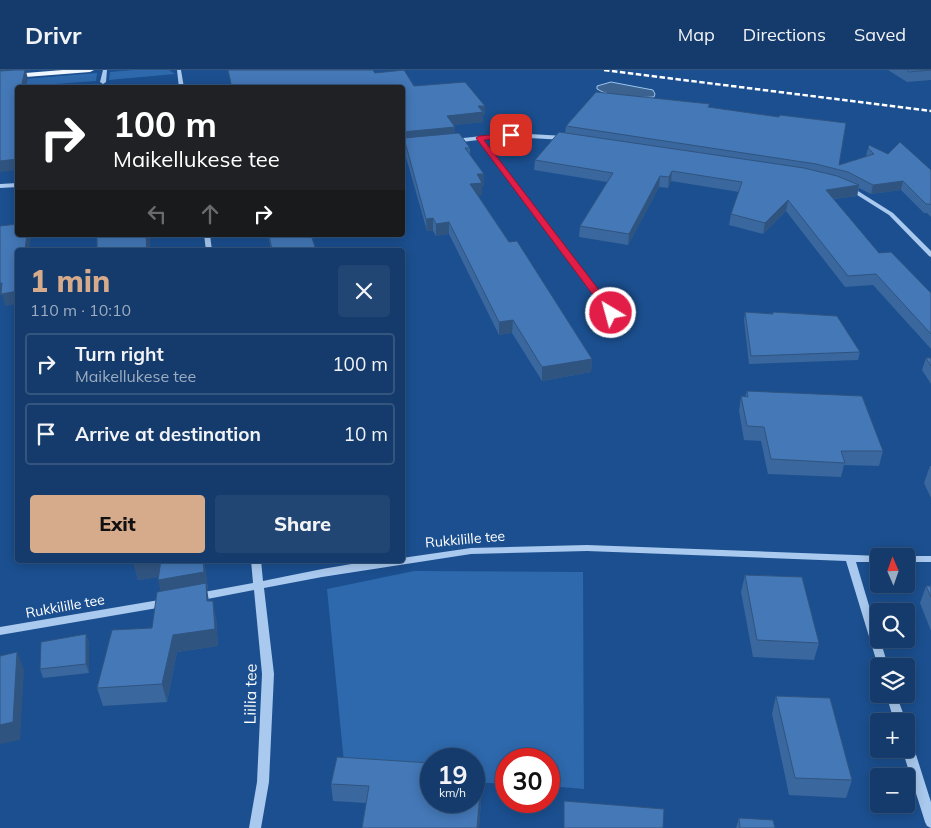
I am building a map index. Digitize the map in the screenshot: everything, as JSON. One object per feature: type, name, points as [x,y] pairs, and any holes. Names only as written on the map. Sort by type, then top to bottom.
[{"type":"main road","points":[[0,77],[18,73],[90,70]]},
{"type":"street","points":[[103,82],[105,70]]},
{"type":"street","points":[[179,70],[182,85]]},
{"type":"street","points":[[450,141],[511,135],[573,139]]},
{"type":"street","points":[[479,138],[611,313],[626,319]]},
{"type":"street","points":[[842,184],[891,214],[931,254]]},
{"type":"street","points":[[0,186],[15,185]]},
{"type":"street","name":"Rukkilille tee","points":[[405,560],[432,555],[522,548],[588,548],[870,559]]},
{"type":"street","points":[[850,559],[881,658]]},
{"type":"street","points":[[915,559],[931,559]]},
{"type":"street","name":"Liilia tee","points":[[255,828],[263,782],[268,674],[256,563]]},
{"type":"street","name":"Rukkilille tee","points":[[0,631],[386,563]]},
{"type":"street","points":[[911,758],[931,822]]},
{"type":"shaded area","points":[[169,70],[175,74],[109,80],[110,72]]},
{"type":"shaded area","points":[[97,73],[96,81],[15,85],[15,87],[0,88],[0,81]]},
{"type":"shaded area","points":[[611,82],[653,90],[655,94],[654,97],[624,97],[597,89],[597,86]]},
{"type":"shaded area","points":[[414,571],[583,572],[584,789],[560,787],[560,748],[495,748],[495,783],[485,783],[485,748],[420,748],[420,778],[345,773],[327,589]]},
{"type":"building","points":[[25,70],[22,85],[15,85],[15,159],[0,161],[0,71]]},
{"type":"building","points":[[228,70],[373,70],[375,73],[404,70],[414,86],[465,82],[485,106],[478,106],[483,112],[447,116],[455,127],[405,132],[405,85],[231,85]]},
{"type":"building","points":[[907,70],[931,70],[909,72]]},
{"type":"building","points":[[596,92],[710,104],[708,107],[779,117],[780,115],[846,123],[839,165],[874,154],[868,148],[869,145],[888,154],[900,142],[931,170],[931,205],[926,204],[903,181],[873,185],[848,172],[816,164],[566,126]]},
{"type":"building","points":[[559,132],[804,168],[837,176],[859,185],[826,190],[879,253],[891,252],[931,293],[931,334],[876,274],[848,276],[788,200],[765,223],[731,214],[742,182],[672,171],[669,177],[660,176],[629,234],[580,226],[613,173],[535,160]]},
{"type":"building","points":[[459,133],[470,148],[465,148],[484,174],[477,174],[482,183],[470,184],[509,242],[517,241],[592,359],[542,367],[513,320],[499,322],[449,222],[436,224],[433,218],[426,219],[405,138]]},
{"type":"building","points":[[15,224],[15,237],[27,237],[25,248],[15,248],[15,292],[1,294],[2,283],[0,283],[0,226]]},
{"type":"building","points":[[97,237],[146,237],[147,248],[97,248]]},
{"type":"building","points":[[269,237],[312,237],[315,248],[272,248]]},
{"type":"building","points":[[745,312],[837,316],[860,352],[751,356]]},
{"type":"building","points":[[926,358],[931,358],[931,366]]},
{"type":"building","points":[[747,391],[862,396],[883,451],[841,451],[845,463],[771,459],[764,427],[747,426],[741,396],[748,397]]},
{"type":"building","points":[[161,563],[203,563],[204,572],[158,580]]},
{"type":"building","points":[[745,575],[802,577],[819,643],[757,640]]},
{"type":"building","points":[[206,583],[207,601],[213,601],[215,629],[173,635],[162,684],[97,688],[112,630],[152,628],[157,592]]},
{"type":"building","points":[[926,586],[931,586],[931,597]]},
{"type":"building","points":[[86,634],[86,664],[40,669],[41,642]]},
{"type":"building","points":[[17,652],[13,722],[0,725],[0,656]]},
{"type":"building","points":[[776,696],[830,698],[852,780],[795,778]]},
{"type":"building","points":[[337,757],[420,762],[420,813],[478,813],[477,828],[362,828],[369,786],[331,784]]},
{"type":"building","points":[[564,801],[664,809],[663,828],[564,828]]},
{"type":"building","points":[[739,818],[773,820],[775,828],[740,828]]},
{"type":"railway","points":[[604,70],[931,111]]},
{"type":"route","points":[[511,135],[479,138],[611,313]]}]
